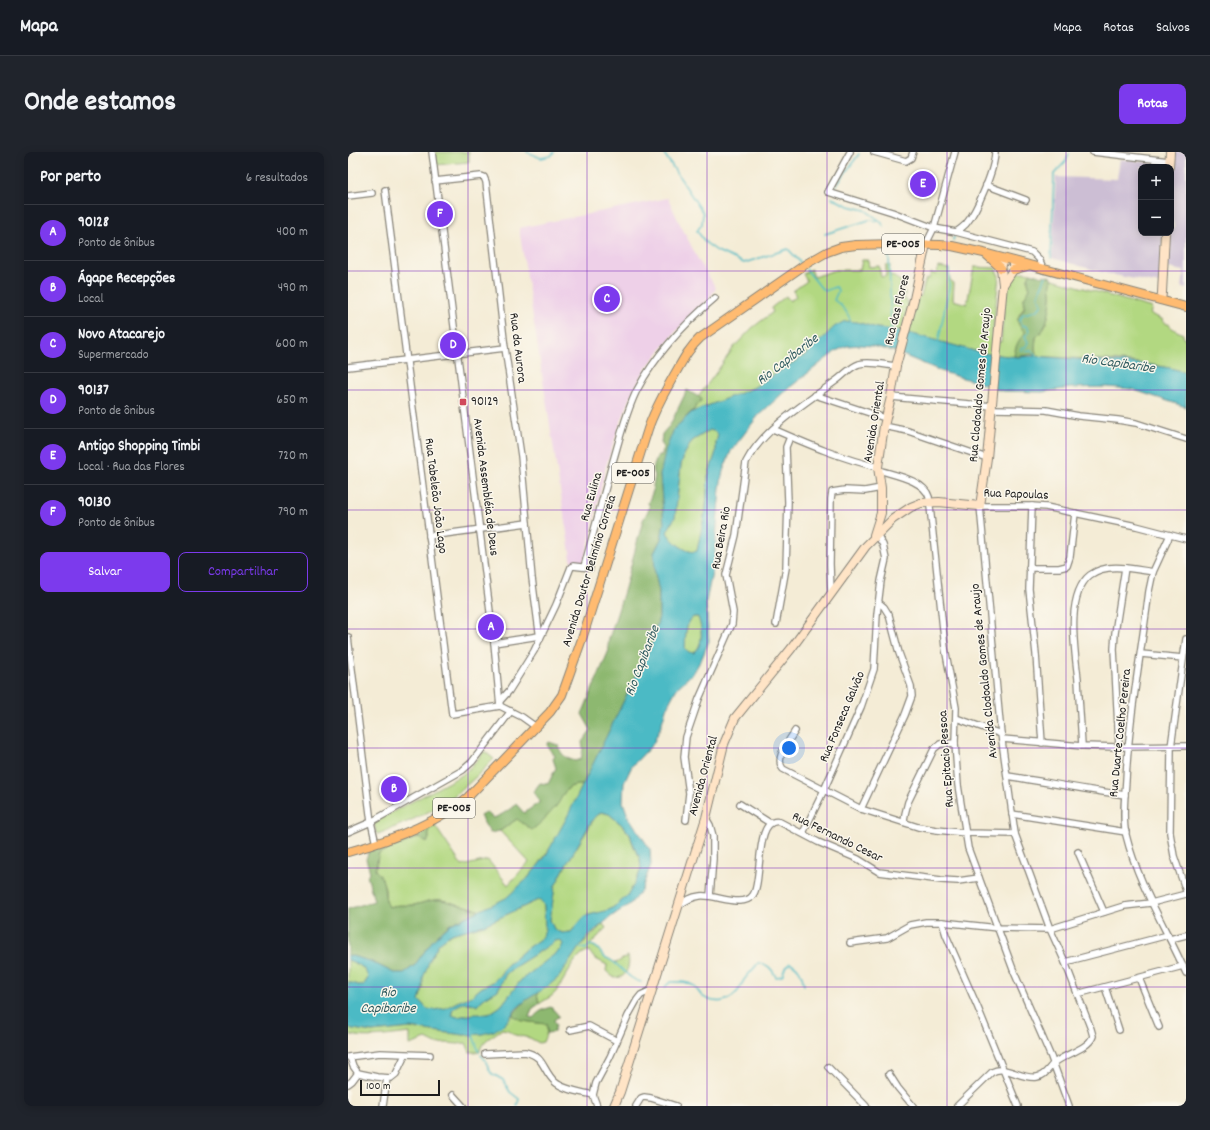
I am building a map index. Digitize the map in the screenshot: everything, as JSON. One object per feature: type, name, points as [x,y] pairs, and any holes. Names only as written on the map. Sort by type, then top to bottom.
[{"type":"main road","name":"Avenida Doutor Belmínio Correia","points":[[348,852],[376,844],[437,818],[454,808],[468,797],[536,727],[554,706],[566,685],[583,636],[648,429],[657,407],[685,356],[700,338],[803,265],[827,252],[848,245],[926,244],[952,246],[1004,259]]},
{"type":"main road","points":[[984,253],[1001,268]]},
{"type":"main road","name":"PE-005","points":[[1004,259],[1013,266],[1030,266],[1186,307]]},
{"type":"street","name":"Avenida Assembléia de Deus","points":[[432,152],[494,643],[500,704]]},
{"type":"street","points":[[850,152],[828,192],[892,212],[934,228],[956,232],[1032,252],[1039,259],[1044,270]]},
{"type":"street","points":[[874,152],[906,161],[911,158],[913,152]]},
{"type":"street","name":"Rua das Flores","points":[[897,362],[914,299],[926,244],[934,228],[955,152]]},
{"type":"street","points":[[956,232],[966,225],[971,218],[994,164],[995,152]]},
{"type":"street","points":[[1093,152],[1169,164],[1170,152]]},
{"type":"street","name":"Rua da Aurora","points":[[435,181],[482,176],[486,182],[520,456],[532,578],[540,638]]},
{"type":"street","points":[[986,185],[1026,200]]},
{"type":"street","name":"Rua Tabeleão João Lago","points":[[385,190],[452,714],[500,704]]},
{"type":"street","points":[[348,196],[372,193]]},
{"type":"street","points":[[1161,300],[1165,236]]},
{"type":"street","points":[[1002,289],[1001,268],[1004,259]]},
{"type":"street","name":"Rua Clodoaldo Gomes de Araujo","points":[[980,506],[987,458],[1002,289],[1013,266]]},
{"type":"street","name":"Rua Eulina","points":[[500,704],[534,651],[571,567],[587,568],[615,454],[629,408],[638,390],[648,372],[678,332],[715,298]]},
{"type":"street","points":[[348,367],[506,348]]},
{"type":"street","name":"Rua Beira Rio","points":[[686,820],[689,786],[684,757],[686,737],[699,699],[732,624],[733,612],[726,575],[736,535],[744,467],[752,452],[773,429],[815,395],[839,379],[850,368],[859,364],[897,362]]},
{"type":"street","name":"Avenida Oriental","points":[[614,1106],[620,1092],[706,818],[720,757],[729,730],[735,718],[786,655],[875,535],[880,513],[881,488],[879,468],[885,422],[897,362]]},
{"type":"street","points":[[815,395],[908,431],[987,458]]},
{"type":"street","points":[[891,397],[1046,410],[1080,416],[1118,420],[1136,423],[1186,439]]},
{"type":"street","points":[[773,429],[858,462],[879,468],[925,488],[928,492],[929,502]]},
{"type":"street","points":[[776,624],[786,568],[788,502],[786,447],[790,436]]},
{"type":"street","points":[[831,595],[830,564],[832,492],[845,490],[865,492],[881,488]]},
{"type":"street","name":"Rua Papoulas","points":[[875,535],[893,519],[911,507],[929,502],[980,506],[1046,507],[1186,539]]},
{"type":"street","name":"Rua Epitacio Pessoa","points":[[929,502],[945,648],[956,718],[955,743],[958,790],[968,848],[1014,972],[1054,1063],[1069,1106]]},
{"type":"street","name":"Avenida Clodoaldo Gomes de Araujo","points":[[980,506],[1002,736],[1015,834],[1050,929],[1065,962],[1091,1029],[1092,1038],[1085,1045],[1054,1063]]},
{"type":"street","points":[[1032,506],[1029,568],[1030,604],[1036,654],[1042,743]]},
{"type":"street","points":[[880,513],[885,518],[893,519]]},
{"type":"street","points":[[1029,568],[1059,568],[1067,566],[1070,557],[1075,513]]},
{"type":"street","points":[[429,536],[527,524]]},
{"type":"street","name":"Rua Fonseca Galvão","points":[[803,833],[861,707],[872,678],[874,669],[878,602],[886,559],[883,545],[875,535]]},
{"type":"street","name":"Rua Duarte Coelho Pereira","points":[[1170,535],[1153,572],[1149,591],[1128,747],[1125,795],[1126,832],[1130,849],[1151,903],[1186,973]]},
{"type":"street","points":[[1082,746],[1073,635],[1075,606],[1078,593],[1090,575],[1106,569],[1125,568],[1153,572]]},
{"type":"street","points":[[1119,747],[1114,633],[1125,568]]},
{"type":"street","points":[[861,809],[905,715],[912,696],[911,686],[899,653],[889,614],[878,602]]},
{"type":"street","points":[[348,637],[370,822],[376,844]]},
{"type":"street","points":[[494,643],[540,638]]},
{"type":"street","points":[[850,943],[887,938],[916,923],[942,922],[998,928],[1050,929],[1124,906],[1151,903],[1186,893],[1174,856],[1170,833],[1172,770],[1171,747],[1186,640]]},
{"type":"street","points":[[1141,654],[1183,658]]},
{"type":"street","points":[[500,704],[536,727]]},
{"type":"street","points":[[348,832],[370,822],[463,770],[472,762],[511,711]]},
{"type":"street","points":[[956,718],[1002,736],[1042,743],[1119,747],[1186,746]]},
{"type":"street","points":[[795,731],[780,758],[780,766],[783,769],[861,809],[918,827],[966,833],[1015,834]]},
{"type":"street","points":[[904,822],[908,802],[934,749],[940,744],[955,743]]},
{"type":"street","points":[[1007,776],[1050,782],[1092,791],[1125,795]]},
{"type":"street","points":[[678,906],[694,897],[710,896],[725,900],[742,901],[753,895],[758,881],[759,859],[762,842],[767,826],[770,823],[740,804]]},
{"type":"street","points":[[1012,814],[1126,832]]},
{"type":"street","points":[[706,818],[713,836],[710,896]]},
{"type":"street","name":"Rua Fernando Cesar","points":[[770,823],[774,821],[780,822],[818,842],[858,859],[879,872],[941,880],[958,881],[979,878]]},
{"type":"street","points":[[1078,852],[1104,912]]},
{"type":"street","points":[[942,922],[946,935],[1018,1106]]},
{"type":"street","points":[[1065,962],[1169,937],[1186,936]]},
{"type":"street","points":[[1077,994],[1183,966]]},
{"type":"street","points":[[1139,978],[1159,1027]]},
{"type":"street","points":[[1105,987],[1119,1030]]},
{"type":"street","points":[[597,1106],[593,1095],[596,1084],[633,1006],[642,995],[652,990]]},
{"type":"street","points":[[570,1030],[589,1026],[617,1041]]},
{"type":"street","points":[[485,1054],[525,1052],[536,1055],[554,1081],[560,1086],[593,1095]]},
{"type":"street","points":[[405,1055],[396,1074],[393,1077],[387,1078],[358,1073],[349,1057],[380,1053],[430,1055]]},
{"type":"street","points":[[959,1105],[992,1072],[996,1070],[1037,1077],[1042,1075],[1054,1063]]},
{"type":"street","points":[[828,1067],[866,1106]]},
{"type":"street","points":[[348,1084],[358,1073]]},
{"type":"street","points":[[889,1074],[913,1106]]},
{"type":"street","points":[[383,1106],[387,1078]]},
{"type":"street","points":[[453,1095],[463,1106]]},
{"type":"street","points":[[636,1106],[641,1098],[647,1097],[676,1106]]},
{"type":"shaded area","points":[[1175,152],[1186,152],[1186,289],[1182,288],[1184,271],[1168,268],[1169,236],[1174,236],[1174,228],[1176,228],[1174,224]]},
{"type":"shaded area","points":[[1120,159],[1160,164],[1138,164],[1138,236],[1163,236],[1160,284],[1105,273],[1052,258],[1056,177],[1117,179]]},
{"type":"shaded area","points":[[668,198],[699,261],[716,288],[709,299],[705,301],[703,306],[677,330],[646,368],[633,392],[619,426],[606,466],[584,563],[572,565],[519,228]]},
{"type":"green space","points":[[435,152],[469,152],[469,162],[436,165]]},
{"type":"green space","points":[[862,260],[868,260],[869,267],[879,266],[881,277],[886,276],[886,265],[890,265],[889,274],[902,282],[900,291],[905,292],[904,299],[907,300],[907,304],[909,305],[902,331],[877,328],[857,322],[820,342],[807,354],[753,388],[692,412],[702,399],[698,397],[734,347],[752,328],[773,312],[771,308],[786,296],[790,301],[796,296],[793,291],[807,281],[803,274],[811,269],[814,277],[835,270],[860,270]]},
{"type":"green space","points":[[939,267],[949,269],[950,280],[954,283],[953,300],[967,304],[974,267],[995,268],[999,276],[992,341],[1001,342],[1006,283],[1014,274],[1023,272],[1031,273],[1028,279],[1030,288],[1024,298],[1024,307],[1019,314],[1025,333],[1015,350],[1014,357],[982,353],[907,333],[917,297],[921,296],[926,278],[929,279],[931,273],[936,274]]},
{"type":"green space","points":[[1031,273],[1043,277],[1044,275],[1052,277],[1053,279],[1050,286],[1050,308],[1047,321],[1041,332],[1036,337],[1036,354],[1014,357],[1017,344],[1025,333],[1018,322],[1018,317],[1025,305],[1024,298],[1030,288],[1028,279]]},
{"type":"green space","points":[[1053,279],[1152,308],[1150,314],[1162,319],[1163,322],[1170,325],[1171,328],[1183,334],[1183,338],[1186,339],[1186,372],[1149,364],[1130,362],[1033,356],[1036,354],[1036,337],[1042,331],[1048,317],[1051,301],[1050,288]]},
{"type":"green space","points":[[687,390],[702,399],[674,429],[660,475],[664,523],[661,539],[654,553],[655,573],[659,591],[659,617],[652,643],[583,785],[570,787],[564,793],[559,803],[532,830],[517,819],[500,831],[490,833],[480,816],[486,812],[493,818],[499,816],[516,804],[524,813],[540,802],[533,792],[540,783],[548,784],[556,768],[553,759],[555,756],[547,745],[549,742],[558,745],[562,754],[567,758],[576,761],[581,759],[583,749],[582,742],[591,730],[582,714],[609,650],[609,639],[625,588],[643,520],[650,507],[648,503],[653,491],[655,475],[652,471],[658,455],[662,455],[662,434],[670,425]]},
{"type":"green space","points":[[710,430],[716,432],[718,435],[716,452],[708,476],[706,507],[697,551],[693,552],[680,546],[669,536],[667,532],[675,517],[681,465],[684,455],[692,441]]},
{"type":"green space","points":[[693,617],[698,617],[701,631],[701,641],[694,653],[685,649],[688,624]]},
{"type":"green space","points":[[484,751],[494,759],[460,791],[437,807],[415,818],[378,834],[376,833],[374,822],[462,775],[474,764]]},
{"type":"green space","points":[[583,785],[552,846],[521,886],[505,899],[480,911],[441,900],[414,905],[398,905],[389,907],[385,901],[384,884],[375,870],[379,853],[419,837],[427,843],[429,838],[428,830],[435,826],[462,866],[488,860],[508,885],[529,862],[500,831],[517,819],[564,793],[570,787]]},
{"type":"green space","points":[[601,812],[609,814],[621,824],[630,835],[640,858],[641,868],[638,877],[628,895],[618,904],[609,910],[585,916],[571,932],[562,933],[554,929],[550,920],[555,886],[594,819]]},
{"type":"green space","points":[[436,823],[435,826],[428,830],[429,838],[427,843],[419,837],[379,853],[375,870],[382,879],[385,897],[389,907],[414,905],[441,900],[480,911],[450,924],[433,940],[414,966],[404,973],[394,973],[370,961],[348,955],[348,909],[374,901],[367,875],[370,872],[366,859],[369,851]]},
{"type":"green space","points":[[538,900],[542,901],[544,906],[545,929],[543,937],[527,948],[506,966],[493,982],[481,988],[472,996],[446,1008],[434,1010],[427,1009],[419,1000],[423,988],[422,978],[439,943],[451,934],[484,925]]},
{"type":"green space","points":[[603,924],[606,928],[590,945],[597,948],[604,957],[616,963],[628,956],[629,965],[623,976],[613,977],[606,971],[607,965],[594,958],[589,951],[583,953],[573,963],[553,995],[539,1004],[537,993],[559,977],[580,946]]},
{"type":"green space","points":[[560,940],[563,944],[561,950],[521,980],[501,1006],[489,1014],[475,1014],[457,1017],[452,1015],[452,1010],[461,1004],[470,1003],[477,1006],[483,999],[498,990],[506,974],[513,968],[555,941]]},
{"type":"green space","points":[[348,960],[358,965],[367,974],[368,978],[363,986],[348,982]]},
{"type":"green space","points":[[537,993],[539,1004],[533,1008],[529,1017],[533,1018],[541,1011],[551,1007],[559,1016],[554,1020],[556,1025],[554,1032],[547,1033],[546,1024],[523,1021],[512,1015],[526,1000]]},
{"type":"green space","points":[[512,1015],[523,1021],[546,1024],[547,1029],[543,1042],[539,1043],[530,1038],[515,1035],[508,1030],[502,1029],[485,1041],[480,1052],[470,1052],[466,1043],[436,1044],[426,1039],[410,1045],[410,1033],[370,1037],[348,1034],[348,1028],[372,1032],[410,1028],[464,1035],[482,1034],[505,1024]]},
{"type":"water","name":"Rio Capibaribe","points":[[845,321],[857,322],[877,328],[902,331],[982,353],[1017,357],[1033,356],[1144,364],[1170,368],[1186,372],[1186,407],[1131,389],[1108,387],[1071,388],[1042,392],[1002,391],[946,373],[893,351],[861,345],[847,346],[836,351],[784,392],[758,416],[731,451],[723,471],[720,488],[714,563],[706,602],[709,641],[694,672],[677,688],[666,709],[661,726],[653,744],[632,766],[624,783],[623,802],[628,816],[650,849],[651,865],[641,891],[630,904],[612,916],[588,936],[559,977],[547,987],[526,1000],[516,1009],[505,1024],[494,1031],[482,1034],[464,1035],[410,1028],[372,1032],[348,1028],[348,982],[363,986],[368,978],[363,969],[348,960],[348,955],[370,961],[394,973],[404,973],[414,966],[433,940],[451,924],[506,898],[528,878],[545,857],[566,819],[652,643],[659,617],[659,591],[655,573],[654,553],[661,539],[664,523],[660,475],[666,449],[674,429],[692,412],[753,388],[807,354],[834,327]],"holes":[[[710,430],[716,432],[718,435],[716,452],[708,476],[706,507],[697,551],[693,552],[680,546],[669,536],[667,532],[675,517],[681,465],[684,455],[692,441]],[[693,617],[698,617],[701,631],[701,641],[694,653],[685,649],[686,632],[690,620]],[[601,812],[609,814],[621,824],[630,834],[634,847],[640,858],[641,869],[628,895],[618,904],[609,910],[585,916],[571,932],[562,933],[554,929],[550,920],[555,886],[593,819]],[[538,900],[542,902],[544,906],[545,929],[543,937],[527,948],[506,966],[493,982],[481,988],[472,996],[446,1008],[434,1010],[427,1009],[419,1000],[423,988],[423,978],[430,959],[439,943],[451,934],[484,925]],[[560,940],[563,944],[560,950],[521,980],[501,1006],[489,1014],[475,1014],[457,1017],[452,1015],[452,1010],[461,1004],[470,1003],[477,1006],[483,999],[498,990],[506,974],[513,968],[555,941]]]},
{"type":"waterway","points":[[527,152],[541,158],[551,156],[554,152]]},
{"type":"waterway","points":[[663,152],[703,213],[702,224],[697,231],[706,243],[717,251],[744,263],[788,249],[801,263]]},
{"type":"waterway","points":[[835,187],[859,154]]},
{"type":"waterway","points":[[1051,258],[1054,174],[1066,161],[1069,154]]},
{"type":"waterway","points":[[832,198],[849,206],[865,210],[879,220]]},
{"type":"waterway","points":[[825,234],[869,220],[880,221],[884,226]]},
{"type":"waterway","points":[[889,252],[891,330]]},
{"type":"waterway","points":[[938,343],[949,287],[949,268]]},
{"type":"waterway","points":[[806,269],[825,291],[835,287],[837,288],[838,291],[834,300],[845,310],[851,322]]},
{"type":"waterway","points":[[1036,356],[1031,350],[1021,350],[1021,348],[1026,347],[1028,342],[1025,336],[1029,332],[1028,327],[1022,325],[1020,319],[1023,314],[1041,307],[1042,304],[1038,296],[1046,276]]},
{"type":"waterway","points":[[577,946],[586,949],[590,945],[595,946],[604,957],[614,962],[631,977],[641,982]]},
{"type":"waterway","points":[[665,987],[670,982],[691,984],[702,996],[707,999],[718,1002],[723,1001],[732,997],[736,993],[758,963],[769,967],[776,977],[782,976],[785,968],[790,963],[800,972],[804,985]]},
{"type":"waterway","points":[[472,1033],[479,1052]]},
{"type":"waterway","points":[[481,1055],[491,1073],[503,1080],[510,1092],[519,1099],[517,1106]]},
{"type":"place","name":"Antigo Shopping Timbi","points":[[923,184]]},
{"type":"place","name":"90130","points":[[440,214]]},
{"type":"place","name":"Novo Atacarejo","points":[[607,299]]},
{"type":"place","name":"90137","points":[[453,345]]},
{"type":"place","name":"90129","points":[[463,402]]},
{"type":"place","name":"90128","points":[[491,627]]},
{"type":"place","name":"Ágape Recepções","points":[[394,789]]}]
